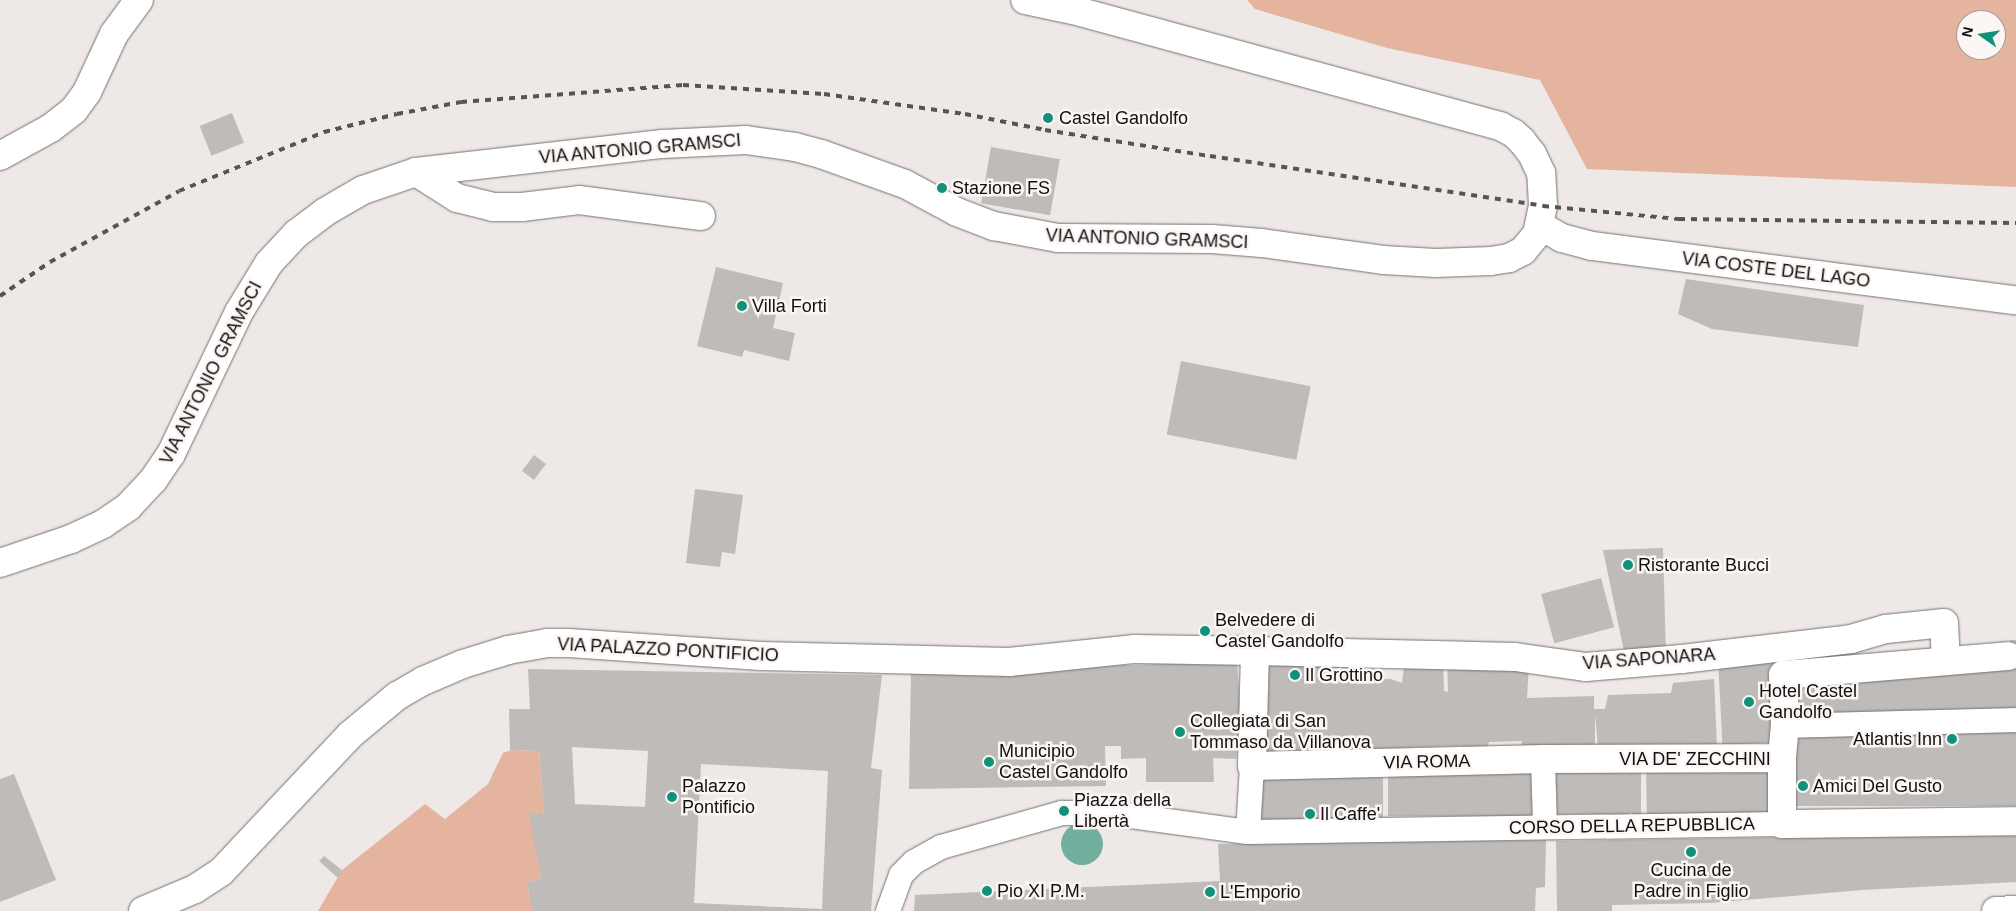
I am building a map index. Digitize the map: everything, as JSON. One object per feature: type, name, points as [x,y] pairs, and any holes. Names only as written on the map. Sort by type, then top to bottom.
[{"type":"street","points":[[0,156],[51,128],[74,110],[87,92],[114,34],[139,0]]},
{"type":"street","points":[[1025,0],[1081,12],[1500,126],[1513,133],[1522,141],[1532,154],[1540,173],[1543,206],[1541,226]]},
{"type":"street","name":"VIA ANTONIO GRAMSCI","points":[[0,563],[54,546],[86,532],[119,515],[137,499],[154,479],[171,454],[239,312],[269,263],[296,234],[325,212],[364,190],[416,172],[662,144],[746,140],[795,146],[821,154],[905,184],[957,212],[994,226],[1058,238],[1212,239],[1262,243],[1383,260],[1436,263],[1491,261],[1509,258],[1523,251],[1541,226]]},
{"type":"street","points":[[416,172],[457,198],[493,207],[522,207],[579,200],[701,216]]},
{"type":"street","name":"VIA COSTE DEL LAGO","points":[[1541,226],[1562,238],[1592,246],[2016,300]]},
{"type":"street","name":"VIA SAPONARA","points":[[1255,651],[1516,657],[1586,667],[1682,659],[1851,639],[1886,629],[1944,623],[1946,660]]},
{"type":"street","name":"VIA PALAZZO PONTIFICIO","points":[[143,911],[195,889],[220,872],[350,735],[382,707],[414,686],[438,674],[508,650],[547,643],[570,643],[761,656],[1009,662],[1135,648],[1255,651]]},
{"type":"street","points":[[1248,832],[1255,651]]},
{"type":"street","points":[[1782,758],[1785,726],[1783,675],[2008,656]]},
{"type":"street","points":[[1785,726],[2016,720]]},
{"type":"street","name":"VIA DE' ZECCHINI","points":[[1542,760],[1782,758],[1782,824]]},
{"type":"street","points":[[1542,760],[1545,826]]},
{"type":"street","name":"VIA ROMA","points":[[1252,766],[1542,760]]},
{"type":"street","name":"CORSO DELLA REPUBBLICA","points":[[888,911],[901,875],[914,862],[941,847],[1062,813],[1109,813],[1248,832],[1545,826],[2016,821]]},
{"type":"street","points":[[1996,911],[2016,910]]},
{"type":"shaded area","points":[[1247,0],[2016,0],[2016,187],[1587,169],[1540,80],[1387,48],[1255,9]]},
{"type":"shaded area","points":[[511,750],[539,751],[544,814],[530,814],[541,879],[527,882],[532,911],[318,911],[342,870],[425,804],[445,819],[488,784],[503,753]]},
{"type":"shaded area","points":[[1082,823],[1097,829],[1103,844],[1097,859],[1082,865],[1067,859],[1061,844],[1067,829]]},
{"type":"building","points":[[232,113],[244,143],[212,156],[200,126]]},
{"type":"building","name":"Castel Gandolfo","points":[[991,147],[1060,159],[1050,215],[981,203]]},
{"type":"building","name":"Villa Forti","points":[[716,267],[783,283],[773,328],[795,333],[789,361],[744,350],[742,357],[697,346]]},
{"type":"building","points":[[1686,279],[1864,305],[1858,347],[1712,329],[1678,314]]},
{"type":"building","points":[[1181,361],[1311,386],[1296,460],[1167,435]]},
{"type":"building","points":[[534,455],[546,464],[534,480],[522,471]]},
{"type":"building","points":[[695,489],[743,495],[735,554],[722,552],[720,567],[686,563]]},
{"type":"building","points":[[1663,548],[1666,655],[1626,661],[1603,550]]},
{"type":"building","points":[[1601,578],[1614,627],[1554,643],[1541,594]]},
{"type":"building","points":[[2010,640],[2016,640],[2016,709],[1793,719],[1795,689],[2011,667]]},
{"type":"building","points":[[1405,657],[1443,658],[1444,691],[1448,692],[1447,658],[1529,665],[1527,698],[1594,696],[1594,709],[1605,709],[1608,695],[1671,693],[1673,683],[1714,679],[1717,746],[1598,748],[1595,714],[1595,748],[1521,749],[1522,741],[1489,742],[1487,748],[1459,746],[1267,752],[1267,661],[1366,662],[1363,679],[1391,679],[1402,683]]},
{"type":"building","name":"Hotel Castel Gandolfo","points":[[1776,658],[1780,742],[1722,745],[1718,661]]},
{"type":"building","points":[[1237,662],[1241,718],[1236,759],[1213,758],[1214,782],[1146,782],[1146,758],[1121,759],[1121,746],[1105,746],[1106,786],[909,789],[911,671]]},
{"type":"building","name":"Palazzo Pontificio","points":[[528,669],[882,675],[871,768],[882,770],[871,911],[532,911],[527,882],[541,879],[529,814],[544,814],[539,751],[510,750],[509,709],[530,709]],"holes":[[[572,747],[648,751],[645,807],[575,804]],[[701,764],[828,771],[822,909],[694,903]]]},
{"type":"building","points":[[1793,729],[2016,729],[2016,806],[1793,806]]},
{"type":"building","points":[[1775,764],[1776,813],[1647,815],[1646,766]]},
{"type":"building","points":[[1388,766],[1539,766],[1539,816],[1388,816]]},
{"type":"building","points":[[1552,766],[1641,766],[1641,814],[1552,814]]},
{"type":"building","points":[[1255,772],[1383,772],[1383,820],[1255,820]]},
{"type":"building","points":[[14,774],[56,880],[0,902],[0,779]]},
{"type":"building","points":[[1860,836],[2016,836],[2016,882],[1862,890],[1710,903],[1612,905],[1612,911],[1557,911],[1556,841]]},
{"type":"building","points":[[1546,840],[1545,887],[1536,888],[1535,911],[914,911],[915,895],[1220,881],[1218,844]]},
{"type":"building","points":[[324,856],[342,870],[338,878],[319,861]]},
{"type":"railway","points":[[0,296],[50,262],[179,191],[324,132],[397,114],[461,102],[683,85],[824,94],[965,114],[1045,130],[1543,206],[1679,219],[2016,223]]},
{"type":"place","name":"Castel Gandolfo","points":[[1048,118]]},
{"type":"place","name":"Stazione FS","points":[[942,188]]},
{"type":"place","name":"Villa Forti","points":[[742,306]]},
{"type":"place","name":"Ristorante Bucci","points":[[1628,565]]},
{"type":"place","name":"Belvedere di Castel Gandolfo","points":[[1205,631]]},
{"type":"place","name":"Il Grottino","points":[[1295,675]]},
{"type":"place","name":"Hotel Castel Gandolfo","points":[[1749,702]]},
{"type":"place","name":"Collegiata di San Tommaso da Villanova","points":[[1180,732]]},
{"type":"place","name":"Atlantis Inn","points":[[1952,739]]},
{"type":"place","name":"Municipio Castel Gandolfo","points":[[989,762]]},
{"type":"place","name":"Amici Del Gusto","points":[[1803,786]]},
{"type":"place","name":"Palazzo Pontificio","points":[[672,797]]},
{"type":"place","name":"Piazza della Libertà","points":[[1064,811]]},
{"type":"place","name":"Il Caffe'","points":[[1310,814]]},
{"type":"place","name":"Cucina de Padre in Figlio","points":[[1691,852]]},
{"type":"place","name":"Pio XI P.M.","points":[[987,891]]},
{"type":"place","name":"L'Emporio","points":[[1210,892]]}]
